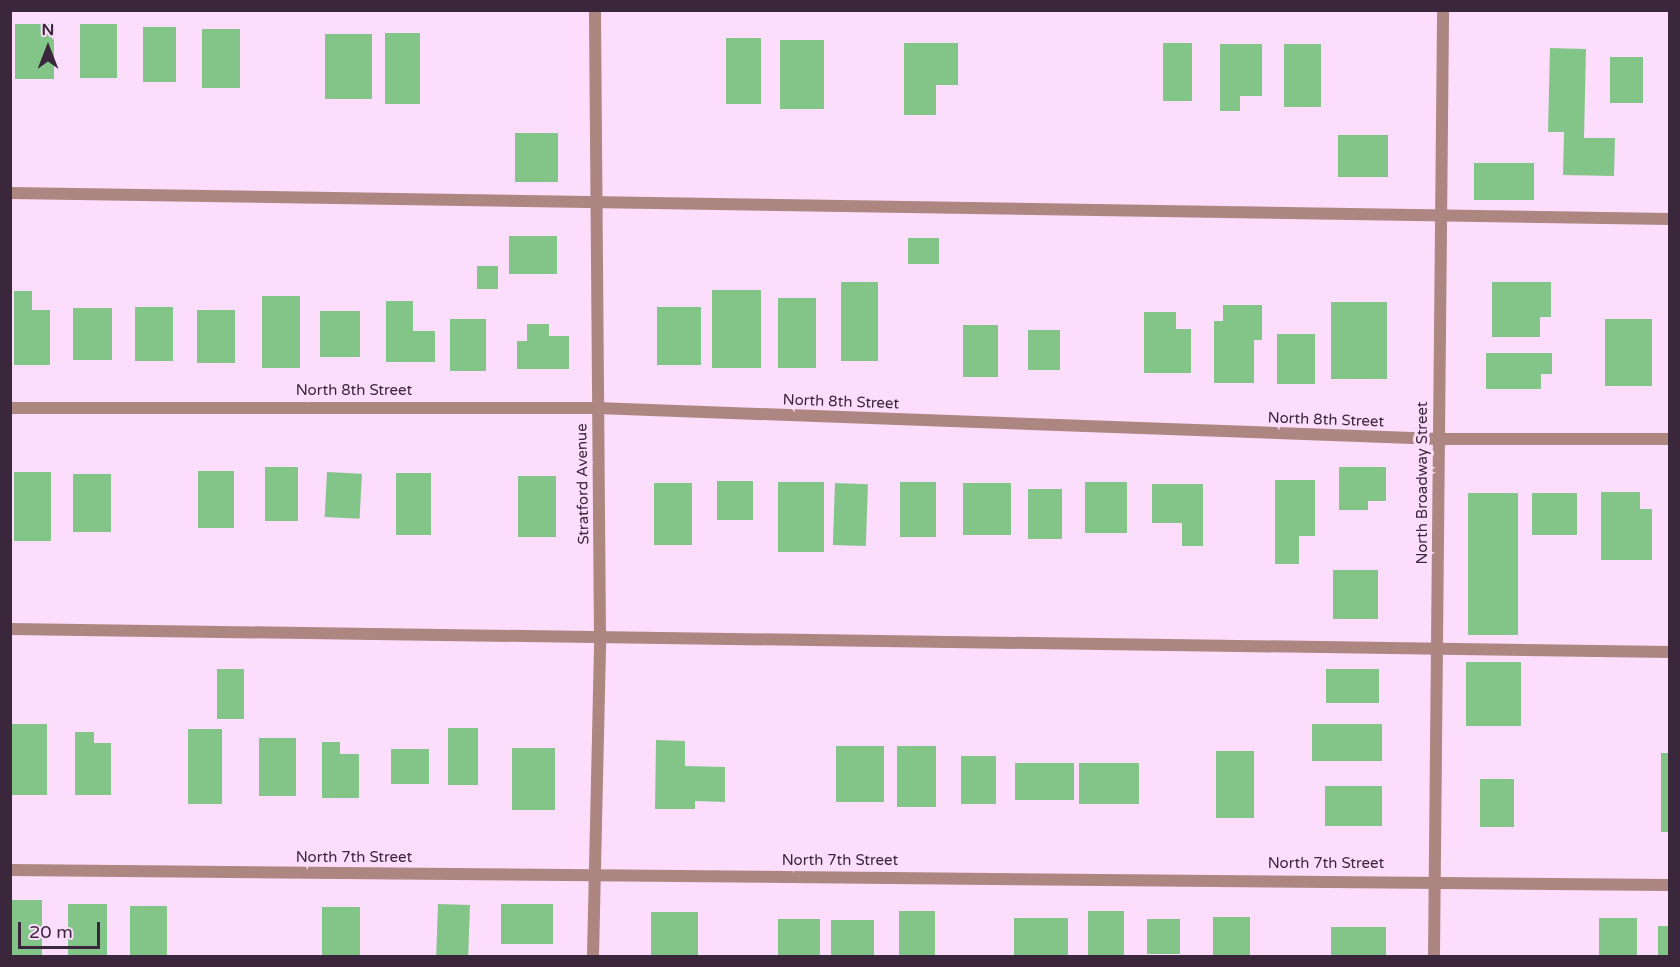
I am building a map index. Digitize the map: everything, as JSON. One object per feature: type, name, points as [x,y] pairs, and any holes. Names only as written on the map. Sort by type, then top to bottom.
[{"type":"street","name":"Stratford Avenue","points":[[593,957],[600,637],[595,10]]},
{"type":"street","name":"North Broadway Street","points":[[1434,957],[1443,10]]},
{"type":"street","points":[[10,193],[1670,219]]},
{"type":"street","name":"North 8th Street","points":[[10,408],[597,408],[1439,439],[1670,439]]},
{"type":"street","points":[[10,629],[1670,652]]},
{"type":"street","name":"North 7th Street","points":[[10,870],[1435,879],[1670,885]]},
{"type":"building","points":[[15,24],[54,24],[54,79],[15,79]]},
{"type":"building","points":[[80,24],[117,24],[117,78],[80,78]]},
{"type":"building","points":[[143,27],[176,27],[176,82],[143,82]]},
{"type":"building","points":[[202,29],[240,29],[240,88],[202,88]]},
{"type":"building","points":[[385,33],[420,33],[420,104],[385,104]]},
{"type":"building","points":[[325,34],[372,34],[372,99],[325,99]]},
{"type":"building","points":[[726,38],[761,38],[761,104],[726,104]]},
{"type":"building","points":[[780,40],[824,40],[824,109],[780,109]]},
{"type":"building","points":[[904,43],[958,43],[958,85],[936,85],[936,115],[904,115]]},
{"type":"building","points":[[1163,43],[1192,43],[1192,101],[1163,101]]},
{"type":"building","points":[[1220,44],[1262,44],[1262,96],[1240,96],[1240,111],[1220,111]]},
{"type":"building","points":[[1284,44],[1321,44],[1321,107],[1284,107]]},
{"type":"building","points":[[1550,48],[1586,49],[1584,138],[1615,138],[1614,176],[1563,175],[1564,132],[1548,132]]},
{"type":"building","points":[[1610,57],[1643,57],[1643,103],[1610,103]]},
{"type":"building","points":[[515,133],[558,133],[558,182],[515,182]]},
{"type":"building","points":[[1338,135],[1388,135],[1388,177],[1338,177]]},
{"type":"building","points":[[1474,163],[1534,163],[1534,200],[1474,200]]},
{"type":"building","points":[[509,236],[557,236],[557,274],[509,274]]},
{"type":"building","points":[[908,238],[939,238],[939,264],[908,264]]},
{"type":"building","points":[[477,266],[498,266],[498,289],[477,289]]},
{"type":"building","points":[[841,282],[878,282],[878,361],[841,361]]},
{"type":"building","points":[[1492,282],[1551,282],[1551,317],[1540,317],[1540,337],[1492,337]]},
{"type":"building","points":[[712,290],[761,290],[761,368],[712,368]]},
{"type":"building","points":[[14,291],[32,291],[32,310],[50,310],[50,365],[14,365]]},
{"type":"building","points":[[262,296],[300,296],[300,368],[262,368]]},
{"type":"building","points":[[778,298],[816,298],[816,368],[778,368]]},
{"type":"building","points":[[386,301],[413,301],[413,331],[435,331],[435,362],[386,362]]},
{"type":"building","points":[[1331,302],[1387,302],[1387,379],[1331,379]]},
{"type":"building","points":[[1223,305],[1262,305],[1262,340],[1254,340],[1254,383],[1214,383],[1214,321],[1223,321]]},
{"type":"building","points":[[135,307],[173,307],[173,361],[135,361]]},
{"type":"building","points":[[657,307],[701,307],[701,365],[657,365]]},
{"type":"building","points":[[73,308],[112,308],[112,360],[73,360]]},
{"type":"building","points":[[197,310],[235,310],[235,363],[197,363]]},
{"type":"building","points":[[320,311],[360,311],[360,357],[320,357]]},
{"type":"building","points":[[1144,312],[1176,312],[1176,329],[1191,329],[1191,373],[1144,373]]},
{"type":"building","points":[[450,319],[486,319],[486,371],[450,371]]},
{"type":"building","points":[[1605,319],[1652,319],[1652,386],[1605,386]]},
{"type":"building","points":[[527,324],[549,324],[549,336],[569,336],[569,369],[517,369],[517,341],[527,341]]},
{"type":"building","points":[[963,325],[998,325],[998,377],[963,377]]},
{"type":"building","points":[[1028,330],[1060,330],[1060,370],[1028,370]]},
{"type":"building","points":[[1277,334],[1315,334],[1315,384],[1277,384]]},
{"type":"building","points":[[1486,353],[1552,353],[1552,374],[1541,374],[1541,389],[1486,389]]},
{"type":"building","points":[[265,467],[298,467],[298,521],[265,521]]},
{"type":"building","points":[[1339,467],[1386,467],[1386,501],[1368,501],[1368,510],[1339,510]]},
{"type":"building","points":[[198,471],[234,471],[234,528],[198,528]]},
{"type":"building","points":[[14,472],[51,472],[51,541],[14,541]]},
{"type":"building","points":[[327,472],[362,474],[360,519],[325,517]]},
{"type":"building","points":[[396,473],[431,473],[431,535],[396,535]]},
{"type":"building","points":[[73,474],[111,474],[111,532],[73,532]]},
{"type":"building","points":[[518,476],[556,476],[556,537],[518,537]]},
{"type":"building","points":[[1275,480],[1315,480],[1315,536],[1299,536],[1299,564],[1275,564]]},
{"type":"building","points":[[717,481],[753,481],[753,520],[717,520]]},
{"type":"building","points":[[778,482],[824,482],[824,552],[778,552]]},
{"type":"building","points":[[900,482],[936,482],[936,537],[900,537]]},
{"type":"building","points":[[1085,482],[1127,482],[1127,533],[1085,533]]},
{"type":"building","points":[[654,483],[692,483],[692,545],[654,545]]},
{"type":"building","points":[[835,483],[868,484],[866,546],[833,545]]},
{"type":"building","points":[[963,483],[1011,483],[1011,535],[963,535]]},
{"type":"building","points":[[1152,484],[1203,484],[1203,546],[1182,546],[1182,523],[1152,523]]},
{"type":"building","points":[[1028,489],[1062,489],[1062,539],[1028,539]]},
{"type":"building","points":[[1601,492],[1640,492],[1640,509],[1652,509],[1652,560],[1601,560]]},
{"type":"building","points":[[1468,493],[1518,493],[1518,635],[1468,635]]},
{"type":"building","points":[[1532,493],[1577,493],[1577,535],[1532,535]]},
{"type":"building","points":[[1333,570],[1378,570],[1378,619],[1333,619]]},
{"type":"building","points":[[1466,662],[1521,662],[1521,726],[1466,726]]},
{"type":"building","points":[[217,669],[244,669],[244,719],[217,719]]},
{"type":"building","points":[[1326,669],[1379,669],[1379,703],[1326,703]]},
{"type":"building","points":[[12,724],[47,724],[47,795],[12,795]]},
{"type":"building","points":[[1312,724],[1382,724],[1382,761],[1312,761]]},
{"type":"building","points":[[448,728],[478,728],[478,785],[448,785]]},
{"type":"building","points":[[188,729],[222,729],[222,804],[188,804]]},
{"type":"building","points":[[75,732],[94,732],[94,743],[111,743],[111,795],[75,795]]},
{"type":"building","points":[[259,738],[296,738],[296,796],[259,796]]},
{"type":"building","points":[[656,740],[685,741],[685,766],[725,767],[725,802],[695,801],[695,809],[655,809]]},
{"type":"building","points":[[322,742],[340,742],[340,754],[359,754],[359,798],[322,798]]},
{"type":"building","points":[[836,746],[884,746],[884,802],[836,802]]},
{"type":"building","points":[[897,746],[936,746],[936,807],[897,807]]},
{"type":"building","points":[[512,748],[555,748],[555,810],[512,810]]},
{"type":"building","points":[[391,749],[429,749],[429,784],[391,784]]},
{"type":"building","points":[[1216,751],[1254,751],[1254,818],[1216,818]]},
{"type":"building","points":[[1661,753],[1670,753],[1670,832],[1661,832]]},
{"type":"building","points":[[961,756],[996,756],[996,804],[961,804]]},
{"type":"building","points":[[1015,763],[1074,763],[1074,800],[1015,800]]},
{"type":"building","points":[[1079,763],[1139,763],[1139,804],[1079,804]]},
{"type":"building","points":[[1480,779],[1514,779],[1514,827],[1480,827]]},
{"type":"building","points":[[1325,786],[1382,786],[1382,826],[1325,826]]},
{"type":"building","points":[[10,900],[42,900],[42,956],[10,956]]},
{"type":"building","points":[[68,904],[107,904],[107,956],[68,956]]},
{"type":"building","points":[[438,904],[470,905],[468,956],[436,956]]},
{"type":"building","points":[[501,904],[553,904],[553,944],[501,944]]},
{"type":"building","points":[[130,906],[167,906],[167,956],[130,956]]},
{"type":"building","points":[[322,907],[360,907],[360,956],[322,956]]},
{"type":"building","points":[[899,911],[935,911],[935,956],[899,956]]},
{"type":"building","points":[[1088,911],[1124,911],[1124,956],[1088,956]]},
{"type":"building","points":[[651,912],[698,912],[698,956],[651,956]]},
{"type":"building","points":[[1213,917],[1250,917],[1250,956],[1213,956]]},
{"type":"building","points":[[1014,918],[1068,918],[1068,956],[1014,956]]},
{"type":"building","points":[[1599,918],[1637,918],[1637,956],[1599,956]]},
{"type":"building","points":[[778,919],[820,919],[820,956],[778,956]]},
{"type":"building","points":[[1147,919],[1180,919],[1180,954],[1147,954]]},
{"type":"building","points":[[831,920],[874,920],[874,956],[831,956]]},
{"type":"building","points":[[1658,926],[1670,926],[1670,956],[1658,956]]},
{"type":"building","points":[[1331,927],[1386,927],[1386,956],[1331,956]]}]
